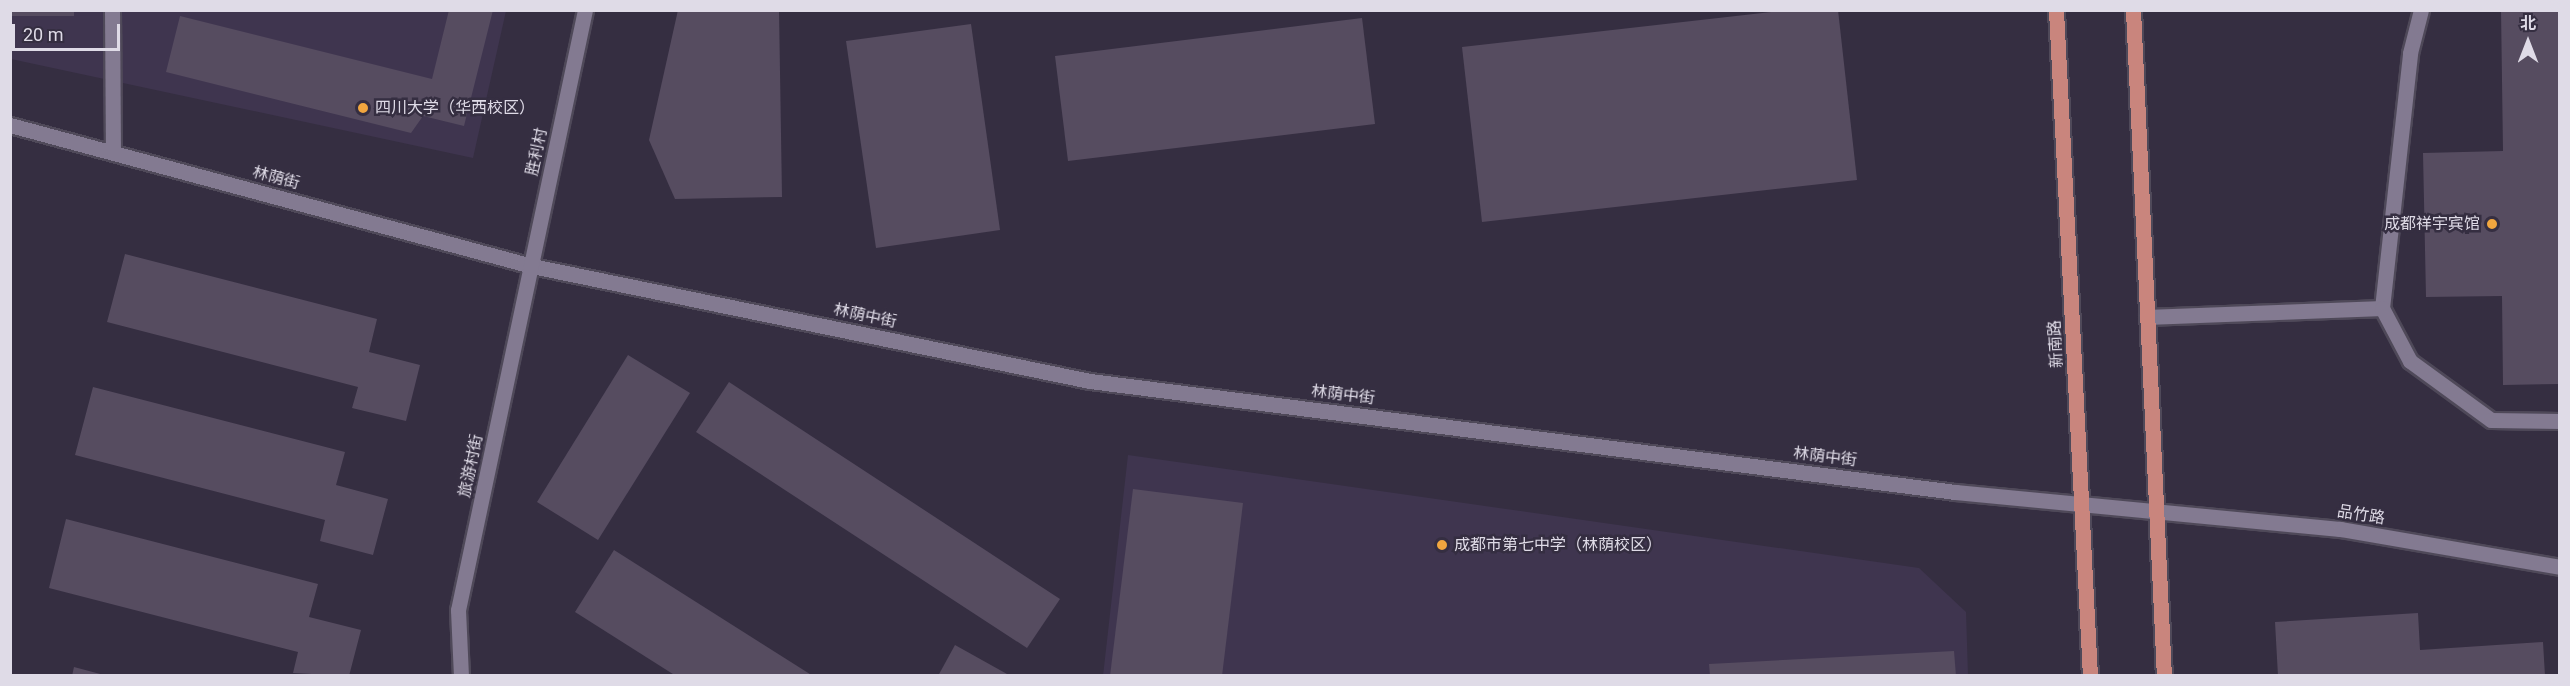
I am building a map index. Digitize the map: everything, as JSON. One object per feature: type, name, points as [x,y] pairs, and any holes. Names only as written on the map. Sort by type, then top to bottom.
[{"type":"main road","name":"新南路","points":[[2056,10],[2090,675]]},
{"type":"main road","points":[[2133,10],[2164,675]]},
{"type":"street","points":[[112,10],[112,152]]},
{"type":"street","name":"胜利村","points":[[532,266],[585,10]]},
{"type":"street","points":[[2421,10],[2410,52],[2382,308],[2410,361],[2491,420],[2559,421]]},
{"type":"street","name":"林荫街","points":[[10,125],[532,266]]},
{"type":"street","name":"林荫中街","points":[[532,266],[1090,381],[1955,492],[2156,510]]},
{"type":"street","name":"旅游村街","points":[[461,675],[458,610],[532,266]]},
{"type":"street","points":[[2147,317],[2382,308]]},
{"type":"street","name":"品竹路","points":[[2156,510],[2340,529],[2559,567]]},
{"type":"shaded area","name":"四川大学（华西校区）","points":[[11,11],[506,11],[473,158],[11,59]]},
{"type":"shaded area","name":"成都市第七中学（林荫校区）","points":[[1128,455],[1919,568],[1966,612],[1968,675],[1103,676]]},
{"type":"building","points":[[10,10],[74,10],[74,16],[10,16]]},
{"type":"building","points":[[449,10],[493,10],[464,126],[423,116],[411,133],[166,72],[180,16],[432,79]]},
{"type":"building","points":[[678,10],[779,10],[782,197],[675,199],[649,140]]},
{"type":"building","points":[[1789,10],[1838,10],[1857,180],[1482,222],[1462,47]]},
{"type":"building","name":"成都祥宇宾馆","points":[[2501,10],[2560,10],[2560,384],[2503,385],[2502,296],[2426,297],[2423,153],[2503,151]]},
{"type":"building","points":[[1362,18],[1375,124],[1068,161],[1055,56]]},
{"type":"building","points":[[971,24],[1000,230],[876,248],[846,41]]},
{"type":"building","points":[[125,254],[377,319],[369,352],[420,365],[406,421],[352,408],[358,387],[107,322]]},
{"type":"building","points":[[628,355],[690,393],[598,540],[537,502]]},
{"type":"building","points":[[729,382],[1060,599],[1027,648],[696,432]]},
{"type":"building","points":[[93,387],[345,452],[336,485],[388,499],[373,555],[320,541],[325,520],[75,455]]},
{"type":"building","points":[[1133,489],[1243,503],[1222,676],[1110,676]]},
{"type":"building","points":[[66,519],[318,584],[309,617],[361,630],[349,676],[293,673],[298,652],[49,588]]},
{"type":"building","points":[[614,550],[813,676],[676,676],[575,612]]},
{"type":"building","points":[[2418,613],[2420,650],[2543,642],[2545,676],[2278,676],[2275,622]]},
{"type":"building","points":[[955,645],[1007,674],[1006,676],[938,676]]},
{"type":"building","points":[[1954,651],[1956,676],[1710,676],[1709,664]]},
{"type":"building","points":[[74,667],[104,675],[104,676],[72,676]]},
{"type":"place","name":"四川大学（华西校区）","points":[[363,108]]},
{"type":"place","name":"成都祥宇宾馆","points":[[2492,224]]},
{"type":"place","name":"成都市第七中学（林荫校区）","points":[[1442,545]]}]
